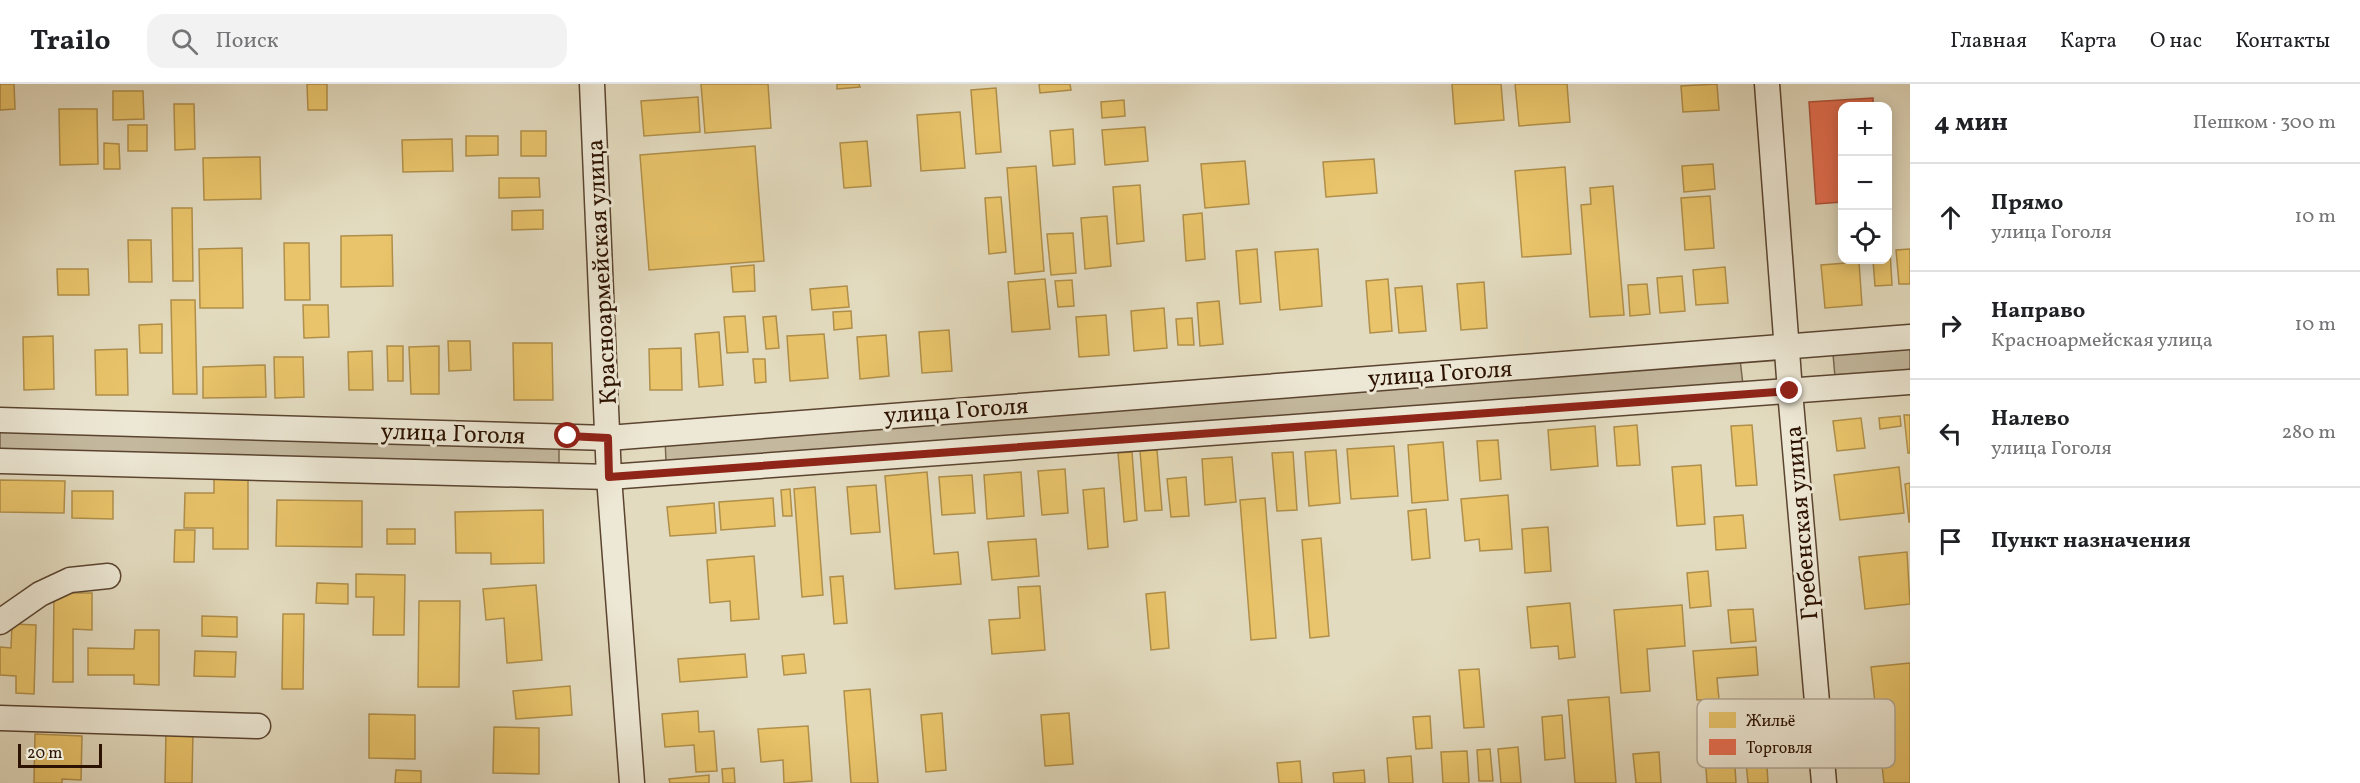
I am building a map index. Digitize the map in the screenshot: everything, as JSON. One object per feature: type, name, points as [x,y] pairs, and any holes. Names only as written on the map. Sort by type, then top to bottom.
[{"type":"street","name":"Красноармейская улица","points":[[592,84],[609,477],[632,783]]},
{"type":"street","name":"Гребенская улица","points":[[1767,84],[1790,391],[1817,699]]},
{"type":"street","name":"улица Гоголя","points":[[0,420],[608,438],[1910,337]]},
{"type":"street","name":"улица Гоголя","points":[[0,461],[609,477],[1910,382]]},
{"type":"street","points":[[0,622],[40,594],[70,580],[108,576]]},
{"type":"street","points":[[0,718],[258,726]]},
{"type":"street","name":"Гребенская улица","points":[[1823,768],[1824,783]]},
{"type":"shaded area","points":[[1910,348],[1910,371],[1835,377],[1833,354]]},
{"type":"shaded area","points":[[1740,359],[1743,385],[666,462],[665,438]]},
{"type":"shaded area","points":[[0,427],[559,443],[559,469],[0,453]]},
{"type":"building: Жильё","points":[[0,84],[14,84],[15,109],[0,110]]},
{"type":"building: Жильё","points":[[307,84],[327,84],[327,110],[308,110]]},
{"type":"building: Жильё","points":[[701,84],[768,84],[771,128],[705,133]]},
{"type":"building: Жильё","points":[[837,84],[859,84],[860,87],[837,89]]},
{"type":"building: Жильё","points":[[1039,84],[1070,84],[1071,90],[1040,93]]},
{"type":"building: Жильё","points":[[1452,84],[1501,84],[1504,120],[1455,124]]},
{"type":"building: Жильё","points":[[1515,84],[1567,84],[1570,122],[1519,126]]},
{"type":"building: Жильё","points":[[1717,84],[1719,110],[1683,112],[1681,86]]},
{"type":"building: Жильё","points":[[996,88],[1001,152],[976,154],[971,90]]},
{"type":"building: Жильё","points":[[113,91],[143,91],[144,119],[113,120]]},
{"type":"building: Жильё","points":[[698,97],[700,132],[644,136],[641,101]]},
{"type":"building: Жильё","points":[[1124,100],[1125,116],[1102,118],[1101,102]]},
{"type":"building: Жильё","points":[[174,104],[194,104],[195,149],[175,150]]},
{"type":"building: Жильё","points":[[59,109],[97,109],[98,164],[60,165]]},
{"type":"building: Жильё","points":[[960,112],[965,168],[921,171],[917,115]]},
{"type":"building: Жильё","points":[[128,125],[147,125],[147,151],[128,151]]},
{"type":"building: Жильё","points":[[1145,127],[1148,161],[1105,165],[1102,130]]},
{"type":"building: Жильё","points":[[1073,129],[1075,164],[1053,166],[1050,131]]},
{"type":"building: Жильё","points":[[521,131],[546,131],[546,156],[521,156]]},
{"type":"building: Жильё","points":[[466,136],[498,136],[498,155],[466,156]]},
{"type":"building: Жильё","points":[[452,139],[453,171],[403,172],[402,140]]},
{"type":"building: Жильё","points":[[867,141],[871,186],[844,188],[840,143]]},
{"type":"building: Жильё","points":[[104,143],[119,144],[120,169],[104,169]]},
{"type":"building: Жильё","points":[[755,146],[764,261],[649,270],[640,155]]},
{"type":"building: Жильё","points":[[260,157],[261,199],[204,200],[203,158]]},
{"type":"building: Жильё","points":[[1374,159],[1377,193],[1326,197],[1323,162]]},
{"type":"building: Жильё","points":[[1245,161],[1249,204],[1205,208],[1201,164]]},
{"type":"building: Жильё","points":[[1713,164],[1715,189],[1684,192],[1682,166]]},
{"type":"building: Жильё","points":[[1036,166],[1044,271],[1015,274],[1007,168]]},
{"type":"building: Жильё","points":[[1565,167],[1571,254],[1522,257],[1515,171]]},
{"type":"building: Жильё","points":[[499,178],[539,178],[540,197],[499,198]]},
{"type":"building: Жильё","points":[[1140,185],[1144,241],[1117,244],[1113,187]]},
{"type":"building: Жильё","points":[[1613,186],[1624,315],[1590,317],[1581,205],[1591,204],[1590,188]]},
{"type":"building: Жильё","points":[[1710,196],[1714,248],[1685,250],[1681,198]]},
{"type":"building: Жильё","points":[[1001,197],[1006,252],[989,254],[985,198]]},
{"type":"building: Жильё","points":[[172,208],[192,208],[193,281],[173,281]]},
{"type":"building: Жильё","points":[[543,210],[543,229],[512,230],[512,211]]},
{"type":"building: Жильё","points":[[1202,213],[1205,259],[1186,261],[1183,215]]},
{"type":"building: Жильё","points":[[1107,216],[1111,266],[1085,269],[1081,218]]},
{"type":"building: Жильё","points":[[1073,233],[1076,273],[1051,275],[1047,234]]},
{"type":"building: Жильё","points":[[392,235],[393,286],[341,287],[341,236]]},
{"type":"building: Жильё","points":[[128,240],[151,240],[152,282],[129,282]]},
{"type":"building: Жильё","points":[[284,243],[309,243],[310,300],[285,300]]},
{"type":"building: Жильё","points":[[242,248],[243,308],[200,308],[199,249]]},
{"type":"building: Жильё","points":[[1257,249],[1261,302],[1240,304],[1236,251]]},
{"type":"building: Жильё","points":[[1318,249],[1322,306],[1280,310],[1275,252]]},
{"type":"building: Жильё","points":[[1910,249],[1910,284],[1899,284],[1896,250]]},
{"type":"building: Жильё","points":[[1859,264],[1862,305],[1825,308],[1821,265]]},
{"type":"building: Жильё","points":[[1873,264],[1891,264],[1892,285],[1875,286]]},
{"type":"building: Жильё","points":[[754,265],[755,291],[733,292],[731,267]]},
{"type":"building: Жильё","points":[[1725,267],[1728,303],[1696,305],[1693,270]]},
{"type":"building: Жильё","points":[[57,269],[88,269],[89,295],[58,295]]},
{"type":"building: Жильё","points":[[1682,276],[1685,311],[1660,313],[1657,278]]},
{"type":"building: Жильё","points":[[1045,279],[1050,329],[1012,332],[1008,282]]},
{"type":"building: Жильё","points":[[1388,279],[1392,331],[1370,333],[1366,281]]},
{"type":"building: Жильё","points":[[1072,280],[1074,306],[1058,307],[1055,281]]},
{"type":"building: Жильё","points":[[1484,282],[1487,328],[1461,330],[1457,284]]},
{"type":"building: Жильё","points":[[1647,284],[1650,314],[1630,316],[1628,285]]},
{"type":"building: Жильё","points":[[847,286],[849,307],[812,310],[810,289]]},
{"type":"building: Жильё","points":[[1422,286],[1426,331],[1399,333],[1395,288]]},
{"type":"building: Жильё","points":[[171,300],[195,300],[197,394],[173,394]]},
{"type":"building: Жильё","points":[[1219,301],[1223,344],[1200,346],[1197,303]]},
{"type":"building: Жильё","points":[[303,305],[328,305],[329,337],[304,338]]},
{"type":"building: Жильё","points":[[1164,308],[1167,348],[1134,351],[1131,311]]},
{"type":"building: Жильё","points":[[851,311],[852,328],[834,330],[833,312]]},
{"type":"building: Жильё","points":[[1106,315],[1109,355],[1079,357],[1076,317]]},
{"type":"building: Жильё","points":[[745,316],[748,352],[727,353],[724,317]]},
{"type":"building: Жильё","points":[[776,316],[779,348],[766,349],[763,317]]},
{"type":"building: Жильё","points":[[1192,318],[1194,345],[1178,345],[1176,319]]},
{"type":"building: Жильё","points":[[162,324],[162,353],[140,353],[139,325]]},
{"type":"building: Жильё","points":[[949,330],[952,371],[922,373],[919,332]]},
{"type":"building: Жильё","points":[[719,332],[723,385],[699,387],[695,334]]},
{"type":"building: Жильё","points":[[824,334],[828,378],[790,381],[787,336]]},
{"type":"building: Жильё","points":[[886,335],[889,376],[860,379],[857,337]]},
{"type":"building: Жильё","points":[[53,336],[54,389],[24,390],[23,337]]},
{"type":"building: Жильё","points":[[448,341],[470,341],[471,370],[449,371]]},
{"type":"building: Жильё","points":[[513,343],[552,343],[553,400],[514,400]]},
{"type":"building: Жильё","points":[[387,346],[403,346],[403,381],[388,381]]},
{"type":"building: Жильё","points":[[439,346],[439,394],[411,394],[409,347]]},
{"type":"building: Жильё","points":[[681,348],[682,390],[650,390],[649,349]]},
{"type":"building: Жильё","points":[[127,349],[128,395],[96,395],[95,350]]},
{"type":"building: Жильё","points":[[372,351],[373,390],[349,390],[348,352]]},
{"type":"building: Жильё","points":[[274,357],[303,357],[304,397],[275,398]]},
{"type":"building: Жильё","points":[[753,359],[765,359],[766,382],[755,383]]},
{"type":"building: Жильё","points":[[265,365],[266,397],[203,398],[203,367]]},
{"type":"building: Жильё","points":[[1904,415],[1910,415],[1910,453],[1908,453]]},
{"type":"building: Жильё","points":[[1900,416],[1901,426],[1880,429],[1879,418]]},
{"type":"building: Жильё","points":[[1861,418],[1865,448],[1837,451],[1833,421]]},
{"type":"building: Жильё","points":[[1637,425],[1640,465],[1617,466],[1614,427]]},
{"type":"building: Жильё","points":[[1752,425],[1757,485],[1736,486],[1731,426]]},
{"type":"building: Жильё","points":[[1595,426],[1598,466],[1551,470],[1548,430]]},
{"type":"building: Жильё","points":[[1498,440],[1501,479],[1480,481],[1477,441]]},
{"type":"building: Жильё","points":[[1443,442],[1448,500],[1412,503],[1408,445]]},
{"type":"building: Жильё","points":[[1394,446],[1398,496],[1351,499],[1347,449]]},
{"type":"building: Жильё","points":[[1157,450],[1162,510],[1145,511],[1140,451]]},
{"type":"building: Жильё","points":[[1336,450],[1340,503],[1309,506],[1305,452]]},
{"type":"building: Жильё","points":[[1132,452],[1137,520],[1124,522],[1118,453]]},
{"type":"building: Жильё","points":[[1293,452],[1297,510],[1277,511],[1272,453]]},
{"type":"building: Жильё","points":[[1232,457],[1236,502],[1205,505],[1202,459]]},
{"type":"building: Жильё","points":[[1701,465],[1705,524],[1677,526],[1672,467]]},
{"type":"building: Жильё","points":[[1899,467],[1904,513],[1840,520],[1834,475]]},
{"type":"building: Жильё","points":[[1065,469],[1068,513],[1042,515],[1038,471]]},
{"type":"building: Жильё","points":[[927,472],[934,554],[958,552],[961,584],[895,589],[885,476]]},
{"type":"building: Жильё","points":[[1021,472],[1024,516],[987,519],[984,475]]},
{"type":"building: Жильё","points":[[214,473],[248,474],[248,549],[213,549],[213,528],[184,528],[185,493],[214,493]]},
{"type":"building: Жильё","points":[[972,475],[975,513],[942,515],[939,477]]},
{"type":"building: Жильё","points":[[1186,477],[1189,516],[1171,517],[1167,479]]},
{"type":"building: Жильё","points":[[0,480],[65,481],[64,513],[0,512]]},
{"type":"building: Жильё","points":[[1910,483],[1910,522],[1909,522],[1905,484]]},
{"type":"building: Жильё","points":[[876,485],[880,532],[851,534],[847,487]]},
{"type":"building: Жильё","points":[[815,487],[823,595],[802,597],[794,489]]},
{"type":"building: Жильё","points":[[1104,488],[1108,547],[1088,549],[1083,490]]},
{"type":"building: Жильё","points":[[790,489],[792,516],[783,516],[781,490]]},
{"type":"building: Жильё","points":[[72,491],[113,491],[113,519],[72,518]]},
{"type":"building: Жильё","points":[[1508,495],[1512,549],[1480,551],[1479,539],[1465,541],[1461,499]]},
{"type":"building: Жильё","points":[[773,498],[775,526],[721,530],[719,502]]},
{"type":"building: Жильё","points":[[1265,498],[1276,638],[1251,640],[1240,500]]},
{"type":"building: Жильё","points":[[277,500],[362,501],[362,547],[276,546]]},
{"type":"building: Жильё","points":[[714,503],[716,533],[670,536],[667,507]]},
{"type":"building: Жильё","points":[[1426,509],[1430,558],[1412,560],[1408,511]]},
{"type":"building: Жильё","points":[[543,510],[544,563],[491,564],[491,553],[456,553],[455,512]]},
{"type":"building: Жильё","points":[[1743,515],[1746,548],[1716,550],[1714,517]]},
{"type":"building: Жильё","points":[[1548,527],[1551,571],[1525,573],[1522,529]]},
{"type":"building: Жильё","points":[[387,529],[415,529],[415,544],[387,544]]},
{"type":"building: Жильё","points":[[175,530],[195,530],[194,562],[174,562]]},
{"type":"building: Жильё","points":[[1321,538],[1329,636],[1310,638],[1302,540]]},
{"type":"building: Жильё","points":[[1036,539],[1039,576],[992,580],[988,542]]},
{"type":"building: Жильё","points":[[1907,552],[1910,604],[1865,609],[1859,557]]},
{"type":"building: Жильё","points":[[754,556],[759,619],[731,621],[730,601],[710,603],[707,560]]},
{"type":"building: Жильё","points":[[1708,571],[1711,606],[1690,608],[1687,573]]},
{"type":"building: Жильё","points":[[356,574],[405,575],[404,635],[373,635],[374,597],[356,597]]},
{"type":"building: Жильё","points":[[843,576],[847,623],[834,624],[830,577]]},
{"type":"building: Жильё","points":[[317,583],[348,584],[348,604],[316,603]]},
{"type":"building: Жильё","points":[[536,585],[542,660],[507,663],[504,618],[486,620],[483,589]]},
{"type":"building: Жильё","points":[[1040,586],[1045,650],[992,654],[989,620],[1020,618],[1018,587]]},
{"type":"building: Жильё","points":[[1165,592],[1169,648],[1151,650],[1146,594]]},
{"type":"building: Жильё","points":[[54,593],[92,593],[92,630],[73,629],[73,682],[53,682]]},
{"type":"building: Жильё","points":[[419,601],[460,601],[459,687],[418,687]]},
{"type":"building: Жильё","points":[[1570,603],[1575,657],[1559,659],[1558,646],[1531,648],[1527,607]]},
{"type":"building: Жильё","points":[[1682,605],[1685,646],[1647,649],[1650,691],[1621,693],[1614,610]]},
{"type":"building: Жильё","points":[[1753,609],[1756,641],[1731,643],[1728,610]]},
{"type":"building: Жильё","points":[[283,614],[304,614],[303,689],[282,689]]},
{"type":"building: Жильё","points":[[202,616],[237,617],[237,637],[202,636]]},
{"type":"building: Жильё","points":[[12,624],[36,625],[34,694],[16,693],[16,676],[0,675],[0,647],[11,648]]},
{"type":"building: Жильё","points":[[135,630],[159,630],[159,685],[134,684],[134,675],[88,675],[88,648],[134,649]]},
{"type":"building: Жильё","points":[[1756,647],[1758,675],[1717,678],[1719,699],[1697,700],[1693,651]]},
{"type":"building: Жильё","points":[[195,651],[236,652],[235,677],[194,676]]},
{"type":"building: Жильё","points":[[745,654],[747,677],[680,682],[678,659]]},
{"type":"building: Жильё","points":[[804,654],[806,673],[784,675],[782,656]]},
{"type":"building: Жильё","points":[[1910,663],[1910,783],[1884,783],[1882,768],[1895,768],[1895,699],[1875,699],[1871,667]]},
{"type":"building: Жильё","points":[[1479,669],[1484,727],[1464,728],[1459,670]]},
{"type":"building: Жильё","points":[[570,686],[572,715],[516,719],[513,691]]},
{"type":"building: Жильё","points":[[870,689],[878,783],[851,783],[844,691]]},
{"type":"building: Жильё","points":[[1609,697],[1616,783],[1575,783],[1568,700]]},
{"type":"building: Жильё","points":[[698,711],[699,732],[714,731],[717,771],[696,772],[694,745],[665,747],[662,714]]},
{"type":"building: Жильё","points":[[942,713],[946,770],[926,772],[921,715]]},
{"type":"building: Жильё","points":[[1069,713],[1073,764],[1045,766],[1041,715]]},
{"type":"building: Жильё","points":[[369,714],[415,715],[415,759],[369,758]]},
{"type":"building: Жильё","points":[[1562,715],[1565,758],[1545,760],[1542,717]]},
{"type":"building: Жильё","points":[[1430,716],[1432,748],[1416,749],[1413,717]]},
{"type":"building: Жильё","points":[[808,726],[812,781],[784,783],[783,760],[761,762],[758,729]]},
{"type":"building: Жильё","points":[[494,727],[539,728],[539,774],[493,773]]},
{"type":"building: Жильё","points":[[166,730],[193,731],[192,783],[165,783]]},
{"type":"building: Жильё","points":[[35,734],[82,736],[81,780],[62,779],[62,783],[34,783]]},
{"type":"building: Жильё","points":[[1518,747],[1521,783],[1501,783],[1498,749]]},
{"type":"building: Жильё","points":[[1490,749],[1493,781],[1479,781],[1477,750]]},
{"type":"building: Жильё","points":[[1467,751],[1469,783],[1443,783],[1441,752]]},
{"type":"building: Жильё","points":[[1659,752],[1661,783],[1636,783],[1633,754]]},
{"type":"building: Жильё","points":[[1411,756],[1413,783],[1389,783],[1387,758]]},
{"type":"building: Жильё","points":[[1300,761],[1302,783],[1279,783],[1277,763]]},
{"type":"building: Жильё","points":[[734,768],[735,783],[723,783],[722,769]]},
{"type":"building: Жильё","points":[[1706,768],[1735,768],[1736,783],[1707,783]]},
{"type":"building: Жильё","points":[[1747,768],[1767,768],[1768,783],[1748,783]]},
{"type":"building: Жильё","points":[[396,770],[421,771],[421,783],[395,783]]},
{"type":"building: Жильё","points":[[1364,770],[1365,783],[1334,783],[1333,773]]},
{"type":"building: Жильё","points":[[709,775],[709,783],[670,783],[669,779]]},
{"type":"building: Торговля","points":[[1873,98],[1873,102],[1838,102],[1838,202],[1816,204],[1809,102]]},
{"type":"route","points":[[568,436],[608,438],[609,477],[1790,391]]}]
